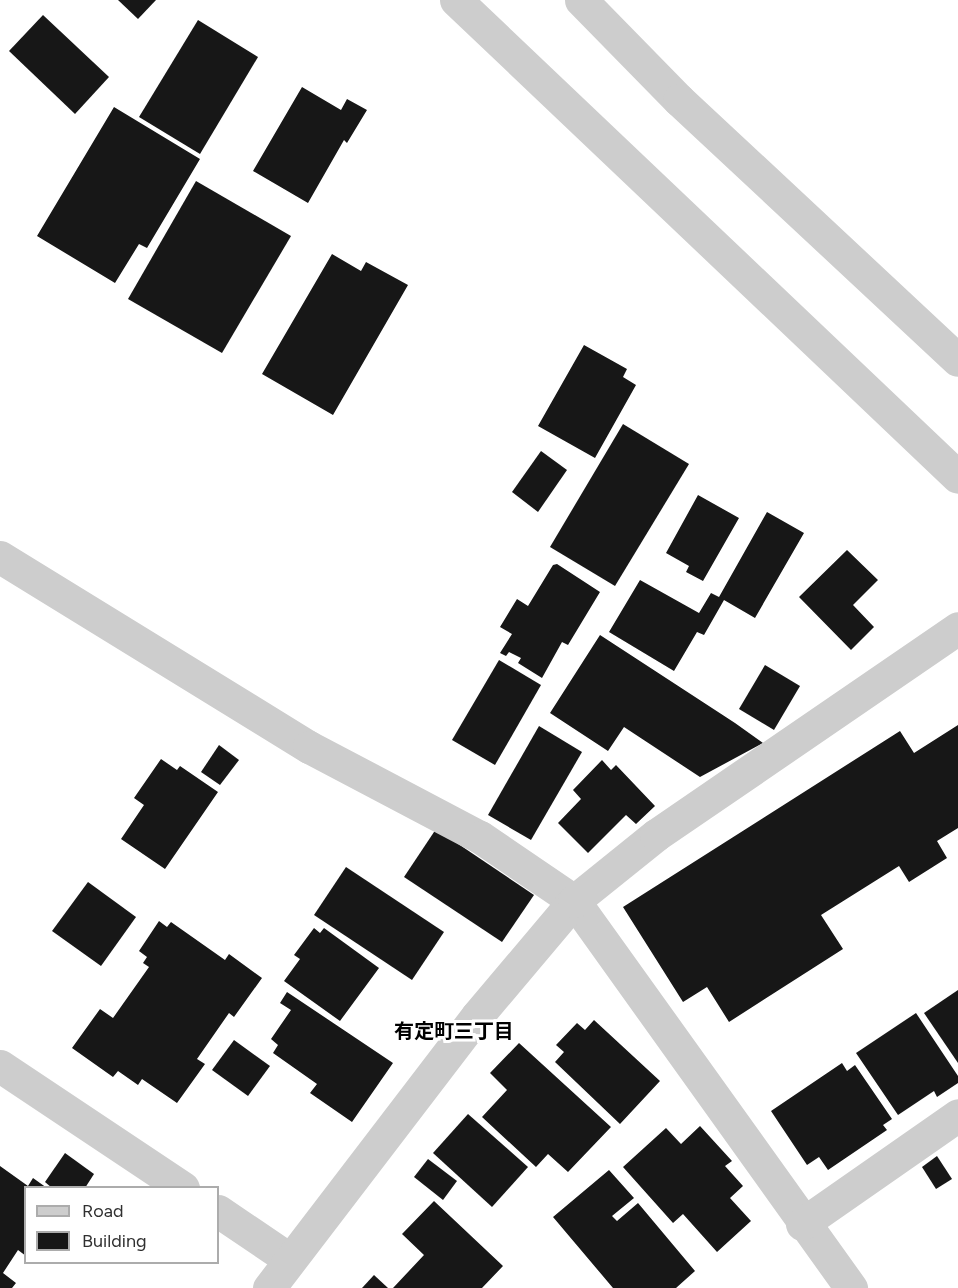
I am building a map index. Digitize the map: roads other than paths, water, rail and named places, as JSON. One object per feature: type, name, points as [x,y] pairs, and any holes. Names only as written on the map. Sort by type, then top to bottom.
[{"type":"street","points":[[456,0],[958,477]]},
{"type":"street","points":[[581,0],[679,100],[958,360]]},
{"type":"street","points":[[0,557],[309,747],[480,837],[574,901],[802,1224],[851,1288]]},
{"type":"street","points":[[269,1288],[477,1016],[574,901],[656,835],[958,628]]},
{"type":"street","points":[[0,1066],[180,1186]]},
{"type":"street","points":[[802,1224],[958,1115]]},
{"type":"street","points":[[219,1212],[290,1259]]},
{"type":"district","name":"有定町三丁目","points":[[454,1031]]}]
